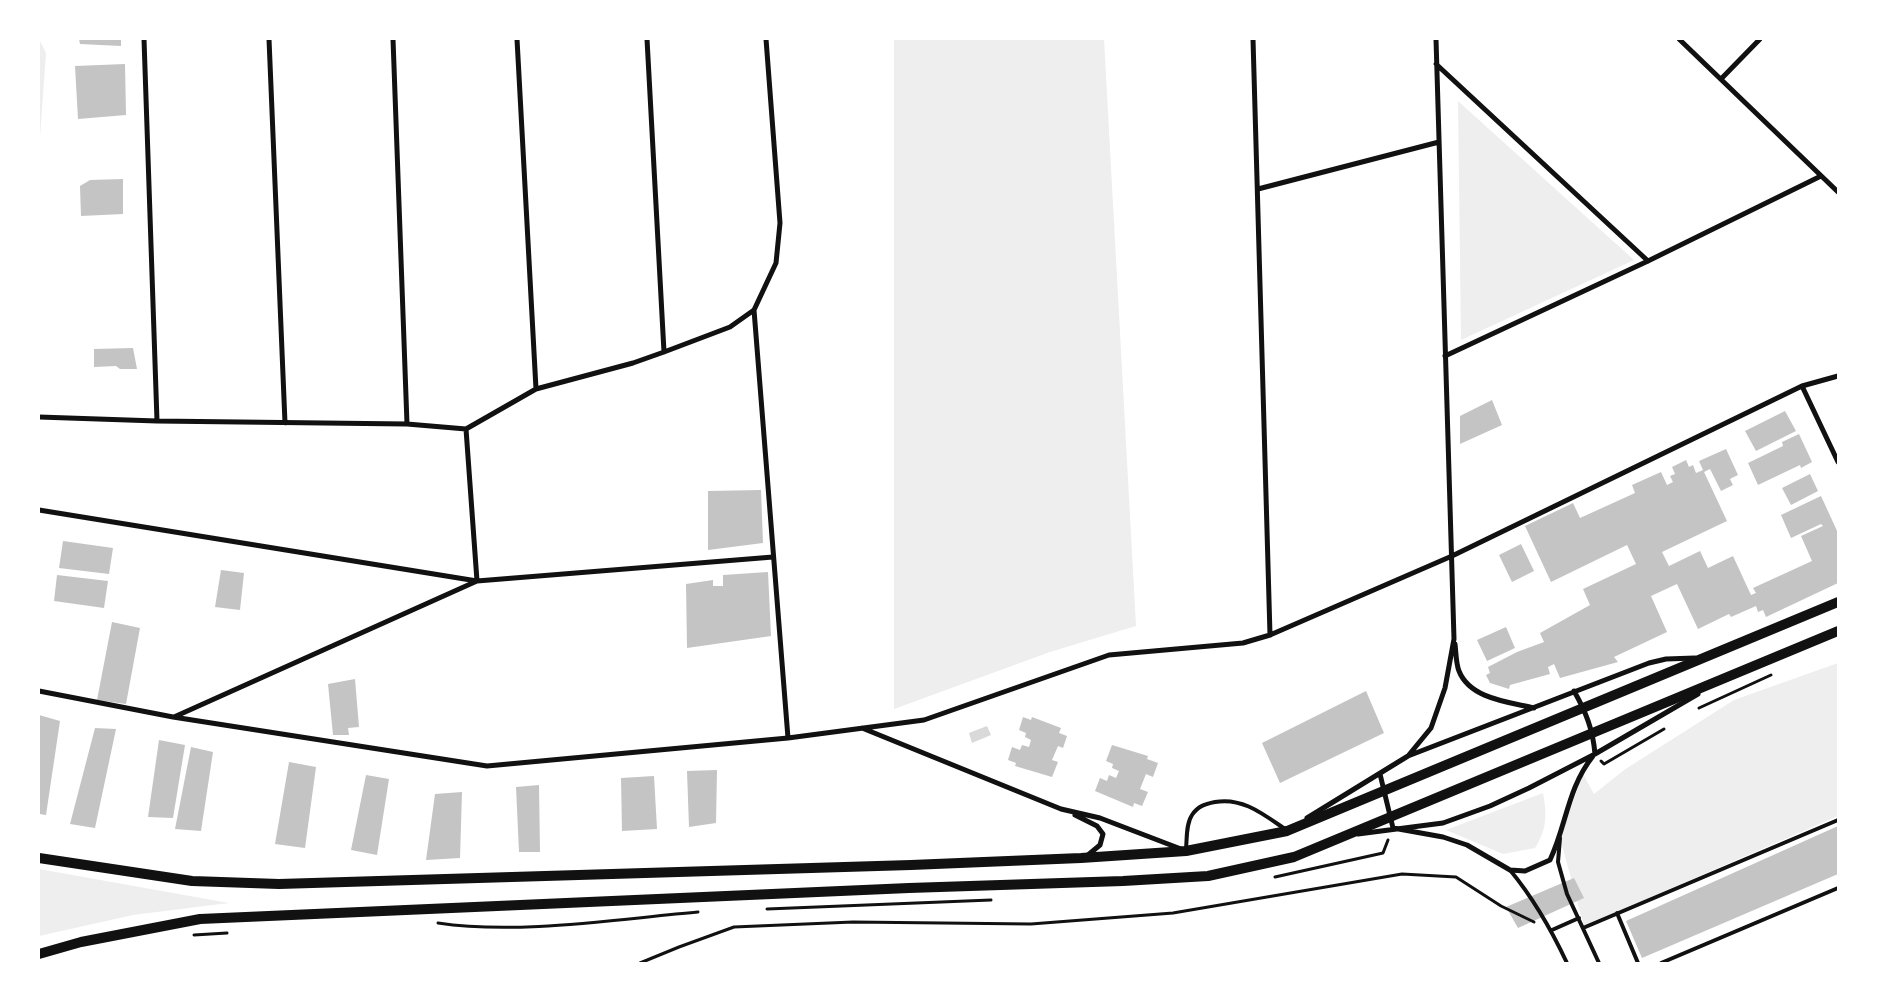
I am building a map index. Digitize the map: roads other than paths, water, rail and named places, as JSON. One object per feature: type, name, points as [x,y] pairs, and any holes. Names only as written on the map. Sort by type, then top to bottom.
[{"type":"main road","points":[[39,858],[192,881],[279,884],[1081,858],[1186,851],[1287,831],[1838,602]]},
{"type":"main road","points":[[39,954],[81,942],[200,919],[1208,876],[1294,857],[1346,836],[1392,823],[1593,733],[1838,631]]},
{"type":"street","points":[[144,39],[157,421]]},
{"type":"street","points":[[269,39],[284,423]]},
{"type":"street","points":[[393,39],[408,424]]},
{"type":"street","points":[[517,39],[536,388]]},
{"type":"street","points":[[647,39],[664,352]]},
{"type":"street","points":[[766,39],[780,223],[776,263],[754,310],[788,738]]},
{"type":"street","points":[[1253,39],[1270,635]]},
{"type":"street","points":[[1436,39],[1454,639],[1459,671],[1467,683],[1480,693],[1493,698],[1535,708]]},
{"type":"street","points":[[1679,39],[1838,192]]},
{"type":"street","points":[[1721,79],[1760,39]]},
{"type":"street","points":[[1436,64],[1648,261]]},
{"type":"street","points":[[1258,189],[1439,142]]},
{"type":"street","points":[[1445,356],[1648,261],[1821,176]]},
{"type":"street","points":[[39,417],[157,421],[408,424],[466,429],[536,388],[633,363],[664,352],[730,327],[754,310]]},
{"type":"street","points":[[39,691],[173,717],[487,766],[788,738],[924,720],[1109,655],[1243,643],[1270,635],[1452,556],[1802,386],[1838,376]]},
{"type":"street","points":[[1802,386],[1838,462]]},
{"type":"street","points":[[466,429],[477,580]]},
{"type":"street","points":[[39,512],[477,580],[773,557]]},
{"type":"street","points":[[173,717],[477,580]]},
{"type":"street","points":[[1408,756],[1431,728],[1445,688],[1454,639]]},
{"type":"street","points":[[1287,831],[1408,756],[1649,663],[1666,659],[1703,658]]},
{"type":"street","points":[[1392,823],[1443,823],[1529,788],[1595,754],[1721,680]]},
{"type":"street","points":[[1392,823],[1467,845],[1510,870],[1525,871],[1550,860],[1560,838],[1572,791],[1581,772],[1595,754],[1593,733],[1584,707],[1574,692]]},
{"type":"street","points":[[861,728],[1061,809],[1097,826],[1102,834],[1100,846],[1095,851],[1081,858]]},
{"type":"street","points":[[1380,774],[1392,823]]},
{"type":"street","points":[[1061,809],[1100,818],[1186,851]]},
{"type":"lane","points":[[1186,851],[1187,831],[1191,816],[1201,805],[1224,801],[1244,804],[1287,831]]},
{"type":"lane","points":[[1583,928],[1838,820]]},
{"type":"lane","points":[[1560,838],[1558,862],[1567,894],[1599,963]]},
{"type":"lane","points":[[1510,870],[1527,890],[1552,930],[1567,963]]},
{"type":"lane","points":[[1661,963],[1838,888]]},
{"type":"lane","points":[[1617,913],[1638,963]]},
{"type":"lane","points":[[1552,930],[1579,918]]}]
